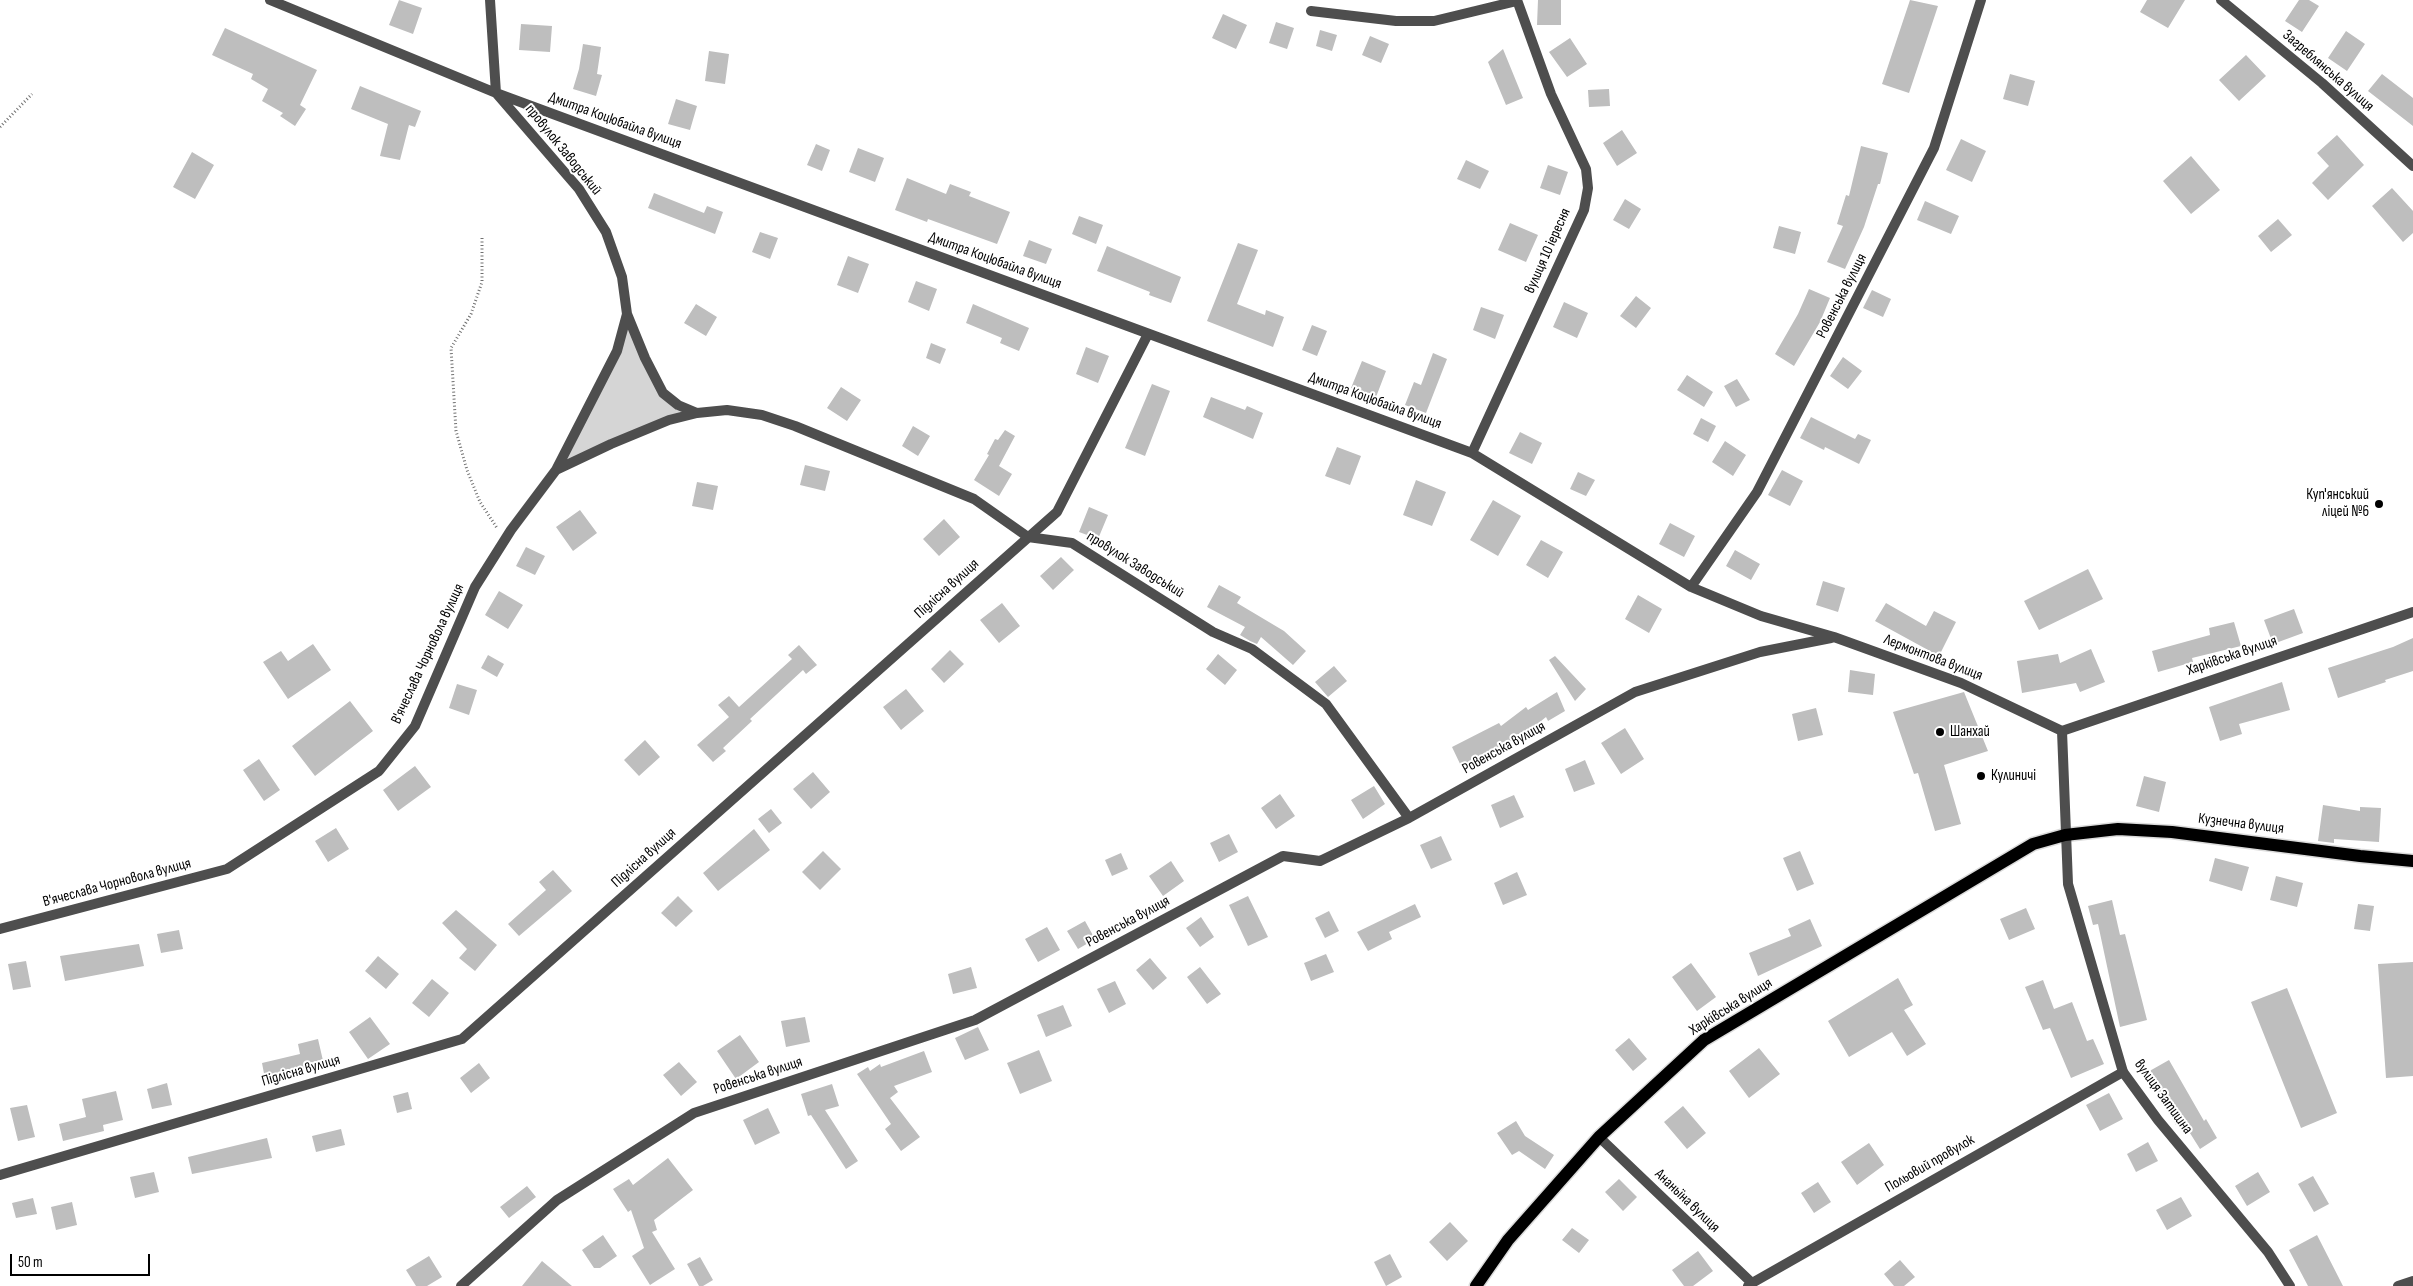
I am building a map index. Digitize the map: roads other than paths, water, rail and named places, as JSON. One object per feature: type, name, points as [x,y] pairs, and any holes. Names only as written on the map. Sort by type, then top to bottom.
[{"type":"main road","name":"Кузнечна вулиця","points":[[2065,835],[2118,829],[2172,832],[2413,861]]},
{"type":"main road","name":"Харківська вулиця","points":[[1476,1286],[1508,1240],[1599,1137],[1704,1040],[2033,844],[2065,835]]},
{"type":"street","name":"Дмитра Коцюбайла вулиця","points":[[270,0],[496,93],[1472,453],[1691,587]]},
{"type":"street","points":[[490,0],[496,93]]},
{"type":"street","points":[[1311,11],[1396,21],[1434,21],[1517,0]]},
{"type":"street","name":"вулиця 10 іересня","points":[[1472,453],[1584,210],[1588,188],[1586,169],[1551,94],[1517,0]]},
{"type":"street","name":"Ровенська вулиця","points":[[1691,587],[1757,492],[1934,148],[1981,0]]},
{"type":"street","name":"Загреблянська вулиця","points":[[2221,0],[2322,83],[2413,166]]},
{"type":"street","name":"провулок Заводський","points":[[496,93],[579,189],[606,232],[622,277],[627,314]]},
{"type":"street","points":[[627,314],[645,358],[663,393],[678,406],[697,413]]},
{"type":"street","name":"В'ячеслава Чорновола вулиця","points":[[0,929],[228,870],[379,771],[415,726],[476,587],[505,540],[556,470],[617,351],[627,314]]},
{"type":"street","name":"Підлісна вулиця","points":[[0,1175],[462,1039],[1057,512],[1148,334]]},
{"type":"street","name":"провулок Заводський","points":[[556,470],[611,444],[670,420],[697,413],[727,410],[762,416],[795,426],[974,499],[1028,537],[1072,543],[1213,632],[1252,649],[1326,704],[1409,818]]},
{"type":"street","name":"Лермонтова вулиця","points":[[1691,587],[1761,616],[1834,637],[1961,683],[2062,731]]},
{"type":"street","name":"Харківська вулиця","points":[[2062,731],[2413,612]]},
{"type":"street","name":"Ровенська вулиця","points":[[461,1286],[557,1200],[694,1113],[975,1020],[1284,856],[1320,861],[1409,818],[1635,692],[1760,652],[1834,637]]},
{"type":"street","points":[[2062,731],[2065,835]]},
{"type":"street","name":"вулиця Затишна","points":[[2065,835],[2068,884],[2123,1072],[2158,1120],[2268,1252],[2290,1286]]},
{"type":"street","name":"Польовий провулок","points":[[1750,1285],[2123,1072]]},
{"type":"street","name":"Ананьїна вулиця","points":[[1599,1137],[1750,1285]]},
{"type":"street","points":[[2398,1286],[2413,1282]]},
{"type":"place","name":"Куп'янський ліцей №6","points":[[2379,504]]},
{"type":"place","name":"Шанхай","points":[[1940,732]]},
{"type":"place","name":"Кулиничі","points":[[1981,776]]}]
